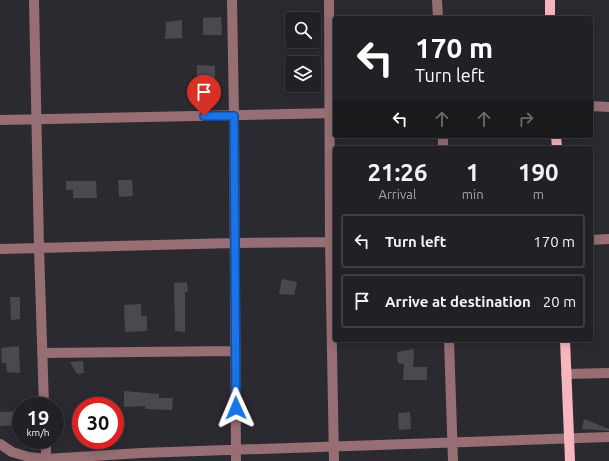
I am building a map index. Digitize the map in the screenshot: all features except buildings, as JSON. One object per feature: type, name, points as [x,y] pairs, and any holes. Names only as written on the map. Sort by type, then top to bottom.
[{"type":"main road","points":[[550,0],[550,16]]},
{"type":"main road","points":[[565,342],[570,461]]},
{"type":"street","points":[[34,0],[44,397]]},
{"type":"street","points":[[232,0],[236,461]]},
{"type":"street","points":[[329,0],[332,113],[334,461]]},
{"type":"street","points":[[437,0],[438,16]]},
{"type":"street","points":[[593,106],[609,107]]},
{"type":"street","points":[[0,120],[332,113]]},
{"type":"street","points":[[593,240],[609,239]]},
{"type":"street","points":[[0,249],[332,242]]},
{"type":"street","points":[[449,342],[453,461]]},
{"type":"street","points":[[42,353],[235,351]]},
{"type":"street","points":[[566,374],[609,373]]},
{"type":"street","points":[[0,444],[12,452],[47,460],[141,453],[609,437]]},
{"type":"street","points":[[46,449],[47,460]]},
{"type":"route","points":[[204,116],[234,116],[236,408]]}]
